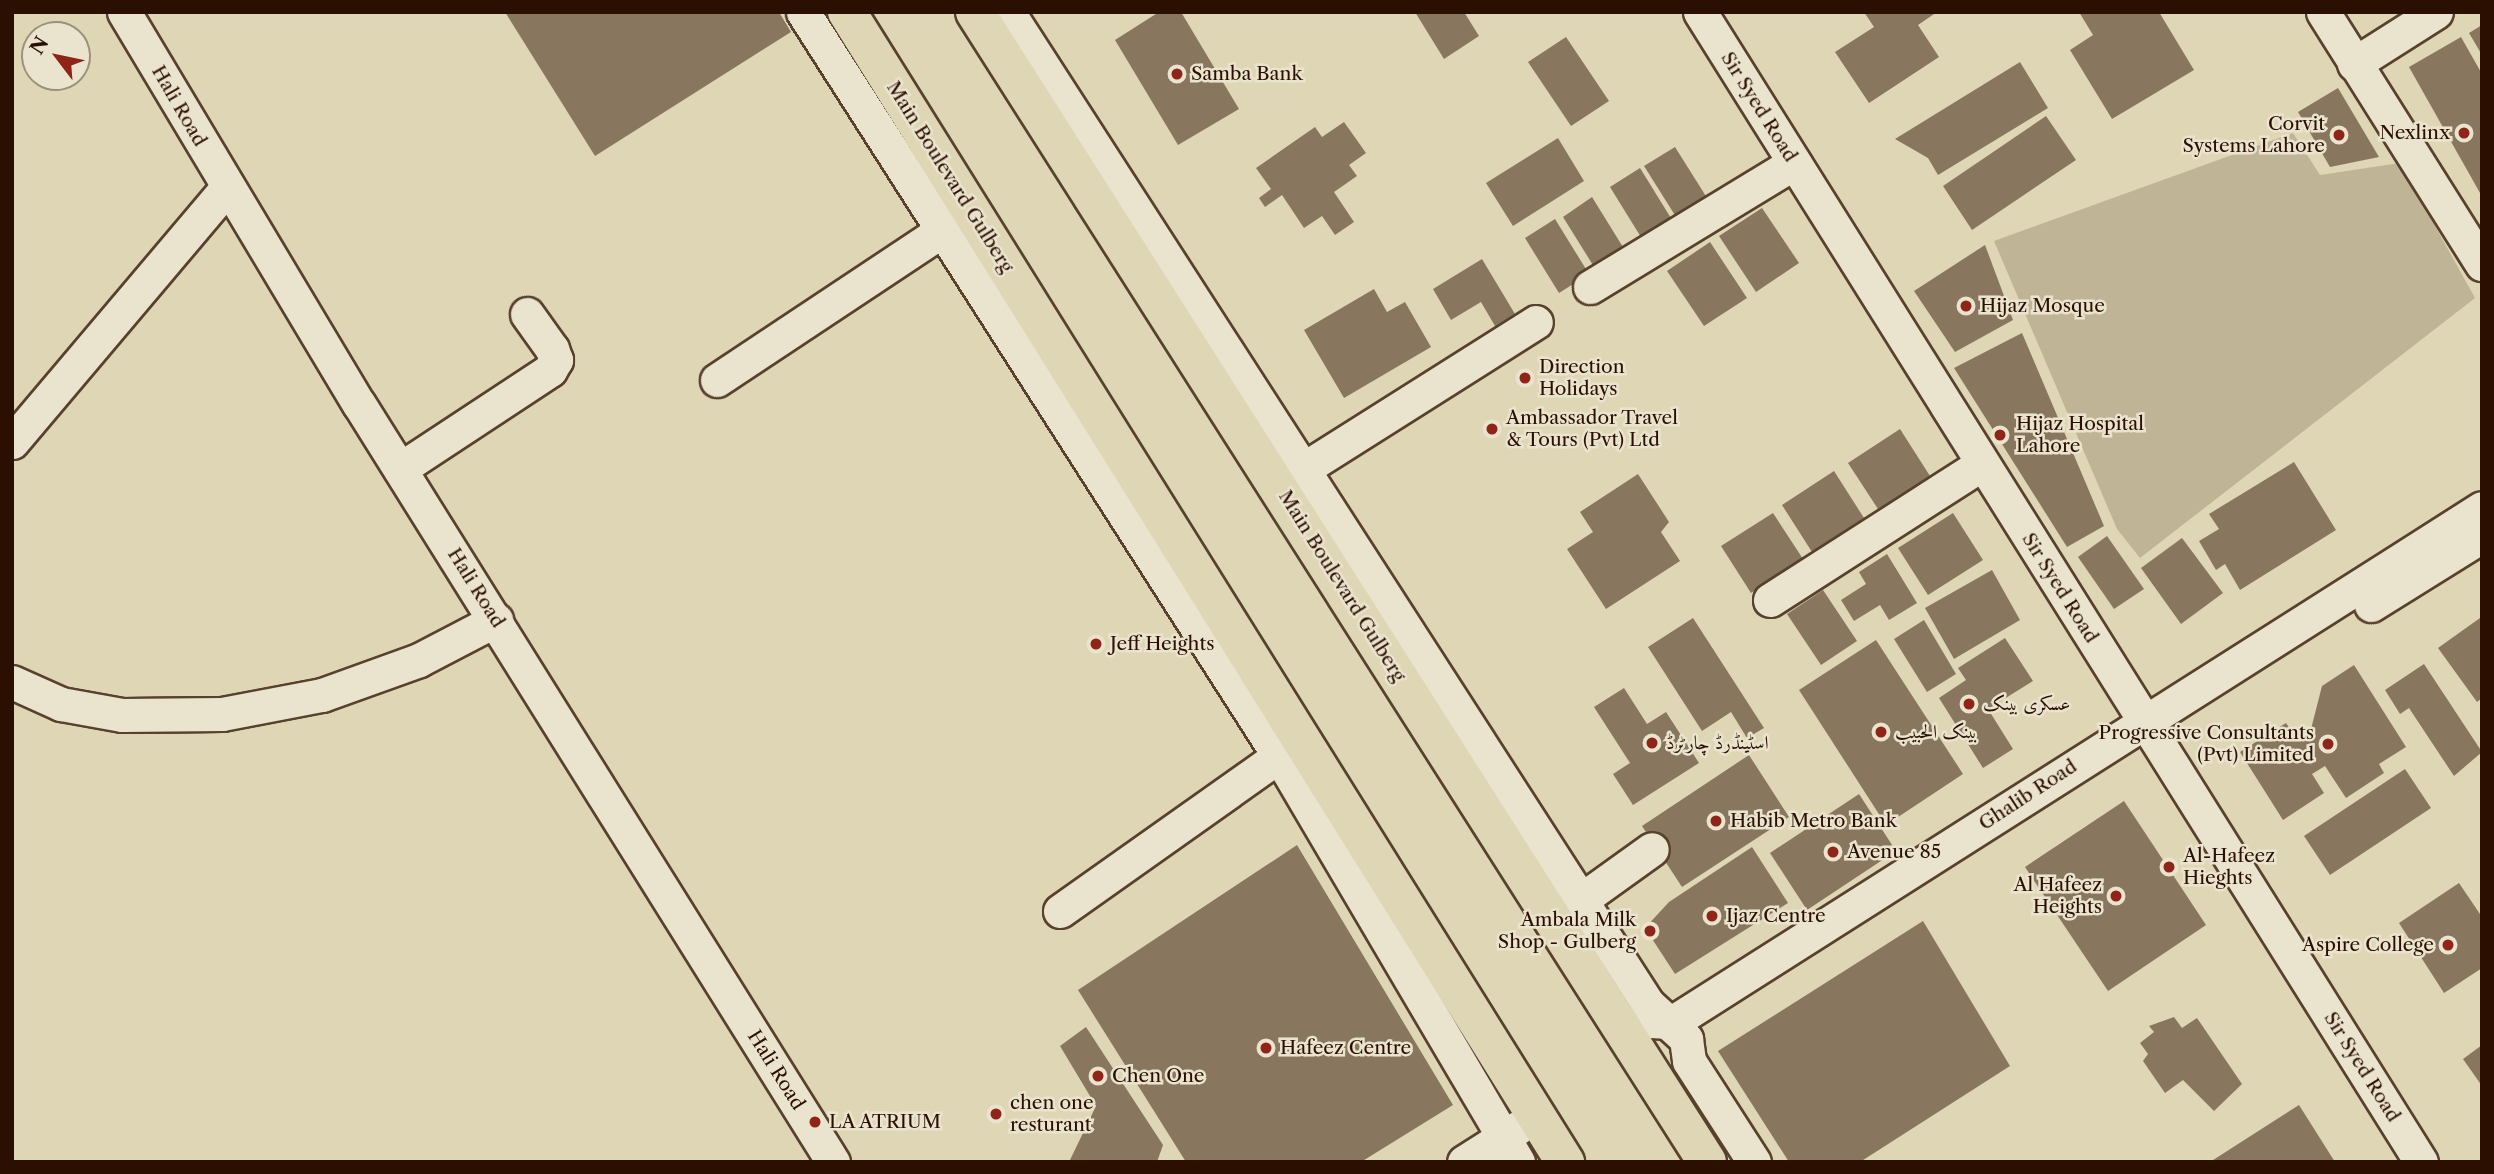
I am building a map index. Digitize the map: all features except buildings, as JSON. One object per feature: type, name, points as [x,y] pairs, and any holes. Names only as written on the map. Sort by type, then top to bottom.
[{"type":"main road","name":"Main Boulevard Gulberg","points":[[975,12],[1603,1004],[1707,1162]]},
{"type":"main road","name":"Main Boulevard Gulberg","points":[[860,22],[1564,1162]]},
{"type":"street","name":"Hali Road","points":[[124,12],[227,188],[400,469],[833,1162]]},
{"type":"street","points":[[803,12],[1279,756],[1509,1150]]},
{"type":"street","points":[[1008,12],[1305,468],[1648,1004],[1680,1030],[1689,1060],[1754,1162]]},
{"type":"street","name":"Sir Syed Road","points":[[1700,12],[2421,1162]]},
{"type":"street","points":[[2323,12],[2482,264]]},
{"type":"street","points":[[2354,64],[2436,12]]},
{"type":"street","points":[[1590,287],[1794,163]]},
{"type":"street","points":[[12,442],[227,188]]},
{"type":"street","points":[[717,380],[943,230]]},
{"type":"street","points":[[400,469],[550,370],[556,360],[552,349],[527,314]]},
{"type":"street","points":[[1305,468],[1536,322]]},
{"type":"street","points":[[1770,600],[1982,464]]},
{"type":"street","name":"Ghalib Road","points":[[1680,1030],[2150,730],[2482,508]]},
{"type":"street","name":"Ghalib Road","points":[[2150,730],[2482,536]]},
{"type":"street","points":[[12,682],[61,704],[122,715],[222,714],[334,691],[419,660],[496,620]]},
{"type":"street","points":[[1060,911],[1279,756]]},
{"type":"street","points":[[1581,900],[1652,849]]},
{"type":"street","points":[[1603,1004],[1680,1030]]},
{"type":"street","points":[[1464,1162],[1509,1150],[1535,1116]]},
{"type":"shaded area","points":[[2293,133],[2320,175],[2400,163],[2475,298],[2140,558],[2117,529],[1994,241]]},
{"type":"place","name":"Samba Bank","points":[[1177,74]]},
{"type":"place","name":"Nexlinx","points":[[2464,133]]},
{"type":"place","name":"Corvit Systems Lahore","points":[[2339,135]]},
{"type":"place","name":"Hijaz Mosque","points":[[1966,306]]},
{"type":"place","name":"Direction Holidays","points":[[1525,378]]},
{"type":"place","name":"Ambassador Travel & Tours (Pvt) Ltd","points":[[1492,429]]},
{"type":"place","name":"Hijaz Hospital Lahore","points":[[2000,435]]},
{"type":"place","name":"Jeff Heights","points":[[1096,644]]},
{"type":"place","name":"عسکری بینک","points":[[1969,704]]},
{"type":"place","name":"بينک الحبيب","points":[[1881,732]]},
{"type":"place","name":"اسٹینڈرڈ چارٹرڈ","points":[[1652,743]]},
{"type":"place","name":"Progressive Consultants (Pvt) Limited","points":[[2328,744]]},
{"type":"place","name":"Habib Metro Bank","points":[[1716,821]]},
{"type":"place","name":"Avenue 85","points":[[1833,852]]},
{"type":"place","name":"Al-Hafeez Hieghts","points":[[2169,867]]},
{"type":"place","name":"Al Hafeez Heights","points":[[2116,896]]},
{"type":"place","name":"Ijaz Centre","points":[[1712,916]]},
{"type":"place","name":"Ambala Milk Shop - Gulberg","points":[[1650,931]]},
{"type":"place","name":"Aspire College","points":[[2448,945]]},
{"type":"place","name":"Hafeez Centre","points":[[1266,1048]]},
{"type":"place","name":"Chen One","points":[[1098,1076]]},
{"type":"place","name":"chen one resturant","points":[[996,1114]]},
{"type":"place","name":"LA ATRIUM","points":[[815,1122]]}]
